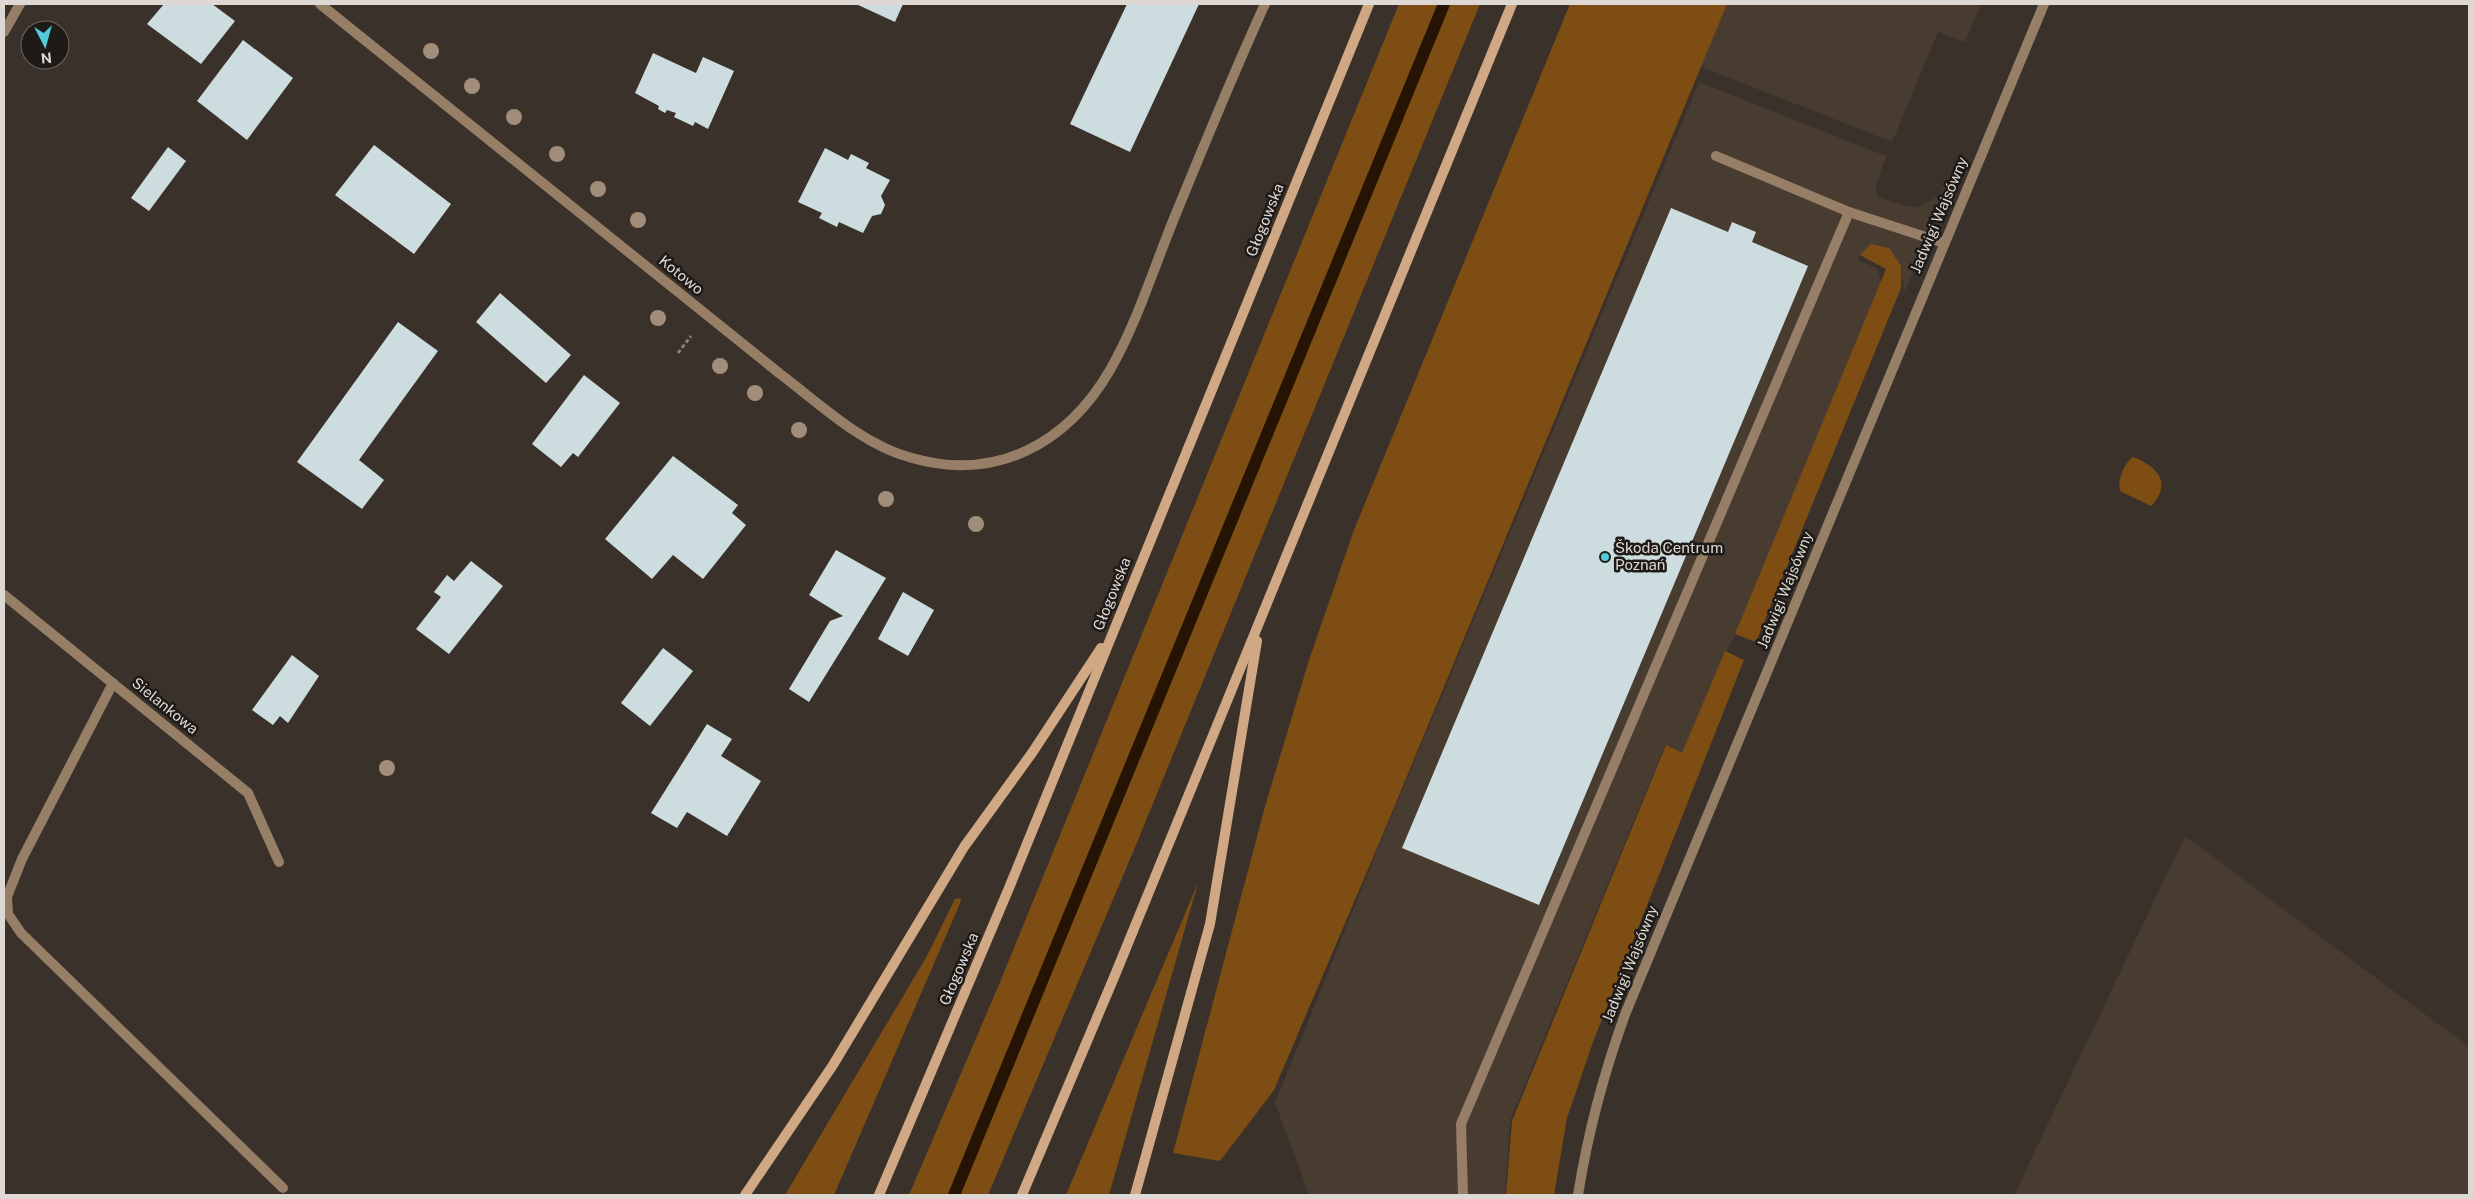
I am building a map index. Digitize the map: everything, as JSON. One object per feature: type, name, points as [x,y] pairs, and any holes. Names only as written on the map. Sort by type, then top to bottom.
[{"type":"main road","name":"Głogowska","points":[[879,1195],[1009,888],[1369,4]]},
{"type":"main road","points":[[1022,1195],[1265,609],[1512,4]]},
{"type":"main road","points":[[1135,1195],[1210,924],[1224,851],[1253,656],[1265,609]]},
{"type":"main road","points":[[745,1195],[833,1065],[964,847],[1070,697],[1102,646],[1121,610]]},
{"type":"street","points":[[4,32],[20,4]]},
{"type":"street","name":"Kotowo","points":[[320,4],[779,373],[867,438],[912,458],[945,466],[965,466],[1006,460],[1024,453],[1058,432],[1097,389],[1125,340],[1230,83],[1265,4]]},
{"type":"street","name":"Jadwigi Wajsówny","points":[[1578,1195],[1594,1112],[1606,1068],[1626,1012],[2044,4]]},
{"type":"street","points":[[1716,156],[1849,212],[1944,243]]},
{"type":"street","points":[[1463,1195],[1461,1124],[1849,212]]},
{"type":"street","name":"Sielankowa","points":[[4,595],[248,793],[279,862]]},
{"type":"street","points":[[113,683],[63,784],[22,859],[7,897],[8,914],[22,933],[283,1188]]},
{"type":"shaded area","points":[[1399,4],[1480,4],[1136,845],[988,1195],[909,1195],[998,987]]},
{"type":"shaded area","points":[[1570,4],[1727,4],[1383,834],[1274,1090],[1220,1161],[1173,1153],[1266,803],[1309,660],[1354,530]]},
{"type":"shaded area","points":[[1626,4],[1981,4],[1965,42],[1938,32],[1892,142],[1614,32]]},
{"type":"shaded area","points":[[1699,82],[1886,156],[1876,185],[1877,197],[1906,206],[1919,207],[1939,196],[1949,179],[1905,292],[1902,277],[1896,265],[1864,252],[1858,260],[1877,268],[1883,288],[1682,758],[1663,750],[1510,1121],[1505,1195],[1309,1195],[1275,1103],[1384,834]]},
{"type":"shaded area","points":[[1871,244],[1889,248],[1901,266],[1901,288],[1756,642],[1735,634],[1886,269],[1860,255]]},
{"type":"shaded area","points":[[2133,457],[2149,465],[2159,476],[2161,490],[2158,498],[2151,506],[2120,491],[2122,472]]},
{"type":"shaded area","points":[[1725,651],[1744,660],[1593,1042],[1567,1118],[1554,1195],[1506,1195],[1512,1121],[1666,745],[1682,753]]},
{"type":"shaded area","points":[[2185,836],[2469,1047],[2469,1195],[2014,1195]]},
{"type":"shaded area","points":[[1198,883],[1109,1195],[1066,1195]]},
{"type":"shaded area","points":[[960,898],[961,901],[834,1195],[785,1195],[927,956],[955,899]]},
{"type":"building","points":[[164,4],[212,4],[235,21],[201,64],[147,24]]},
{"type":"building","points":[[856,4],[903,4],[895,22]]},
{"type":"building","points":[[1127,4],[1199,4],[1130,152],[1070,124]]},
{"type":"building","points":[[243,40],[293,78],[247,140],[197,101]]},
{"type":"building","points":[[653,53],[696,73],[703,57],[734,71],[708,129],[695,122],[693,126],[674,117],[676,113],[667,110],[665,113],[658,109],[659,106],[635,93]]},
{"type":"building","points":[[374,145],[451,204],[414,254],[335,195]]},
{"type":"building","points":[[168,147],[186,161],[149,211],[131,198]]},
{"type":"building","points":[[825,148],[848,160],[851,154],[869,163],[866,168],[890,180],[881,196],[885,205],[881,214],[872,216],[863,233],[839,222],[837,227],[819,218],[822,213],[798,202]]},
{"type":"building","name":"Škoda Centrum Poznań","points":[[1671,208],[1728,232],[1732,222],[1756,232],[1752,242],[1808,266],[1539,905],[1402,848]]},
{"type":"building","points":[[500,293],[571,355],[546,383],[476,322]]},
{"type":"building","points":[[398,322],[438,351],[359,460],[384,480],[362,509],[297,462]]},
{"type":"building","points":[[584,375],[620,403],[578,457],[573,453],[561,467],[532,444]]},
{"type":"building","points":[[673,456],[738,505],[732,513],[746,525],[703,579],[673,555],[652,579],[605,539]]},
{"type":"building","points":[[836,550],[886,578],[809,702],[789,689],[830,621],[843,616],[809,595]]},
{"type":"building","points":[[471,561],[503,586],[449,654],[416,629],[441,597],[434,592],[447,575],[454,581]]},
{"type":"building","points":[[903,592],[934,610],[908,656],[878,639]]},
{"type":"building","points":[[663,648],[693,671],[650,726],[621,703]]},
{"type":"building","points":[[292,655],[319,676],[288,723],[280,716],[273,725],[252,710]]},
{"type":"building","points":[[707,724],[732,739],[721,756],[761,781],[727,836],[687,812],[677,828],[651,813]]},
{"type":"waterway","points":[[954,1195],[1444,4]]},
{"type":"place","name":"Škoda Centrum Poznań","points":[[1605,557]]}]
